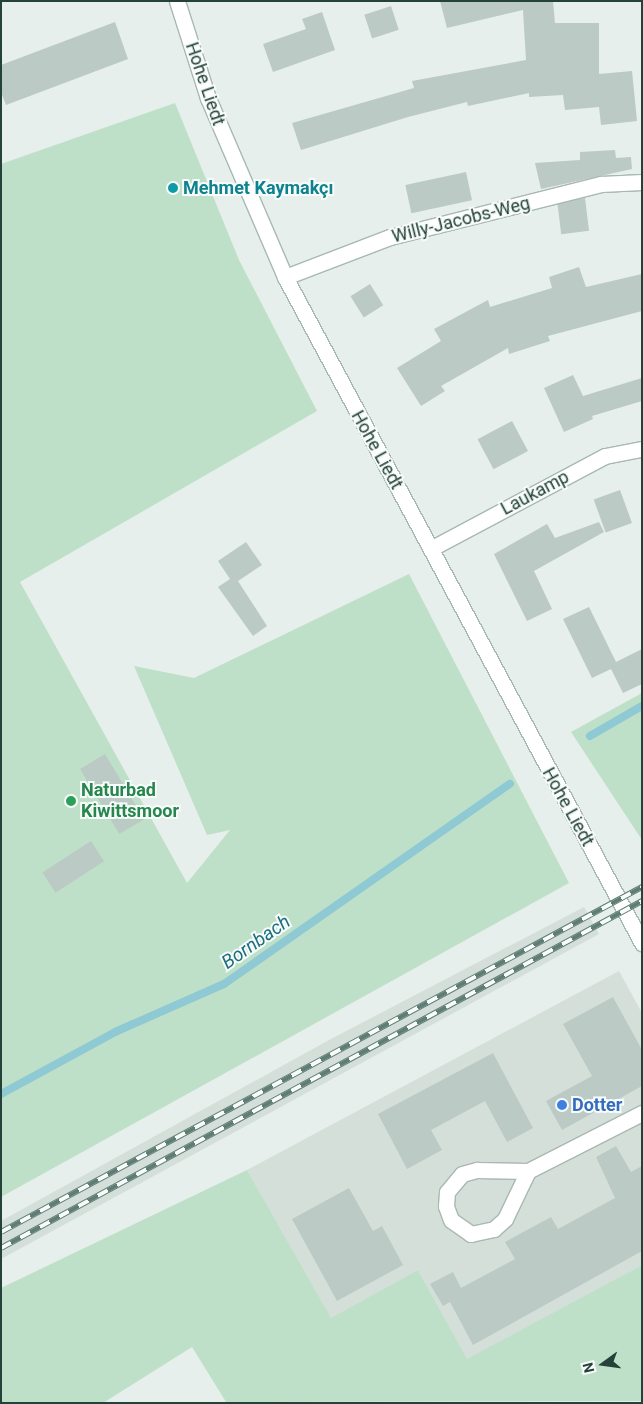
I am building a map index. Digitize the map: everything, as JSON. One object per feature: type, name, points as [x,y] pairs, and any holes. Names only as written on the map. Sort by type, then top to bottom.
[{"type":"street","name":"Hohe Liedt","points":[[177,1],[212,108],[284,277],[432,548],[642,943]]},
{"type":"street","name":"Willy-Jacobs-Weg","points":[[284,277],[390,237],[601,184],[642,182]]},
{"type":"street","name":"Laukamp","points":[[432,548],[605,456],[642,449]]},
{"type":"street","points":[[528,1172],[505,1219],[494,1229],[471,1234],[451,1220],[446,1196],[458,1176],[477,1170],[528,1172],[642,1113]]},
{"type":"shaded area","points":[[584,907],[599,934],[1,1259],[1,1221],[329,1040]]},
{"type":"shaded area","points":[[619,971],[642,1013],[642,1265],[467,1360],[418,1270],[331,1319],[247,1170]]},
{"type":"green space","points":[[175,103],[239,260],[317,411],[20,582],[187,883],[230,830],[207,835],[134,666],[194,678],[409,574],[569,883],[1,1197],[1,164]]},
{"type":"green space","points":[[642,693],[642,840],[571,732]]},
{"type":"green space","points":[[247,1170],[331,1318],[418,1270],[467,1359],[642,1265],[642,1401],[226,1402],[192,1347],[103,1403],[1,1403],[1,1288]]},
{"type":"building","points":[[440,1],[553,1],[555,23],[599,23],[599,74],[632,71],[637,121],[601,125],[599,107],[565,110],[563,95],[529,97],[529,93],[468,106],[467,102],[408,117],[301,150],[292,123],[414,88],[412,81],[526,60],[523,10],[447,28]]},
{"type":"building","points":[[391,6],[399,30],[372,38],[364,15]]},
{"type":"building","points":[[322,12],[335,50],[273,72],[263,44],[306,29],[302,19]]},
{"type":"building","points":[[115,22],[128,59],[6,105],[1,92],[1,65]]},
{"type":"building","points":[[615,150],[616,158],[631,157],[632,169],[541,189],[535,163],[580,160],[580,152]]},
{"type":"building","points":[[466,172],[472,200],[411,213],[405,185]]},
{"type":"building","points":[[585,198],[589,231],[561,234],[557,201]]},
{"type":"building","points":[[579,267],[586,287],[642,274],[642,311],[548,336],[550,341],[509,354],[508,348],[441,386],[445,391],[421,406],[397,368],[441,341],[434,329],[488,300],[490,307],[552,288],[549,277]]},
{"type":"building","points":[[370,284],[383,305],[364,317],[350,296]]},
{"type":"building","points":[[573,375],[583,396],[642,378],[642,401],[592,416],[593,419],[564,432],[544,388]]},
{"type":"building","points":[[512,421],[528,451],[494,469],[478,439]]},
{"type":"building","points":[[620,490],[632,523],[606,532],[594,500]]},
{"type":"building","points":[[599,522],[604,532],[534,571],[552,609],[527,621],[494,554],[547,524],[555,538]]},
{"type":"building","points":[[246,542],[262,565],[238,581],[267,626],[253,636],[218,587],[230,579],[218,561]]},
{"type":"building","points":[[589,607],[616,662],[642,649],[642,684],[623,693],[611,669],[592,678],[563,619]]},
{"type":"building","points":[[105,754],[144,819],[119,834],[80,769]]},
{"type":"building","points":[[91,841],[104,861],[55,893],[42,873]]},
{"type":"building","points":[[613,997],[642,1050],[642,1086],[562,1130],[546,1101],[592,1076],[563,1024]]},
{"type":"building","points":[[493,1053],[533,1128],[507,1142],[485,1101],[431,1130],[442,1150],[407,1169],[378,1114]]},
{"type":"building","points":[[616,1146],[631,1172],[642,1166],[642,1251],[473,1345],[450,1302],[443,1306],[430,1284],[453,1272],[461,1288],[515,1259],[505,1242],[551,1217],[558,1229],[615,1198],[596,1157]]},
{"type":"building","points":[[349,1188],[373,1231],[382,1226],[403,1265],[337,1301],[292,1219]]},
{"type":"waterway","name":"Bornbach","points":[[590,736],[642,706]]},
{"type":"waterway","name":"Bornbach","points":[[1,1094],[115,1032],[224,984],[510,784]]},
{"type":"railway","points":[[1,1232],[642,887]]},
{"type":"railway","points":[[1,1248],[642,901]]},
{"type":"place","name":"Mehmet Kaymakçı","points":[[173,188]]},
{"type":"place","name":"Naturbad Kiwittsmoor","points":[[71,801]]},
{"type":"place","name":"Dotter","points":[[562,1105]]}]
